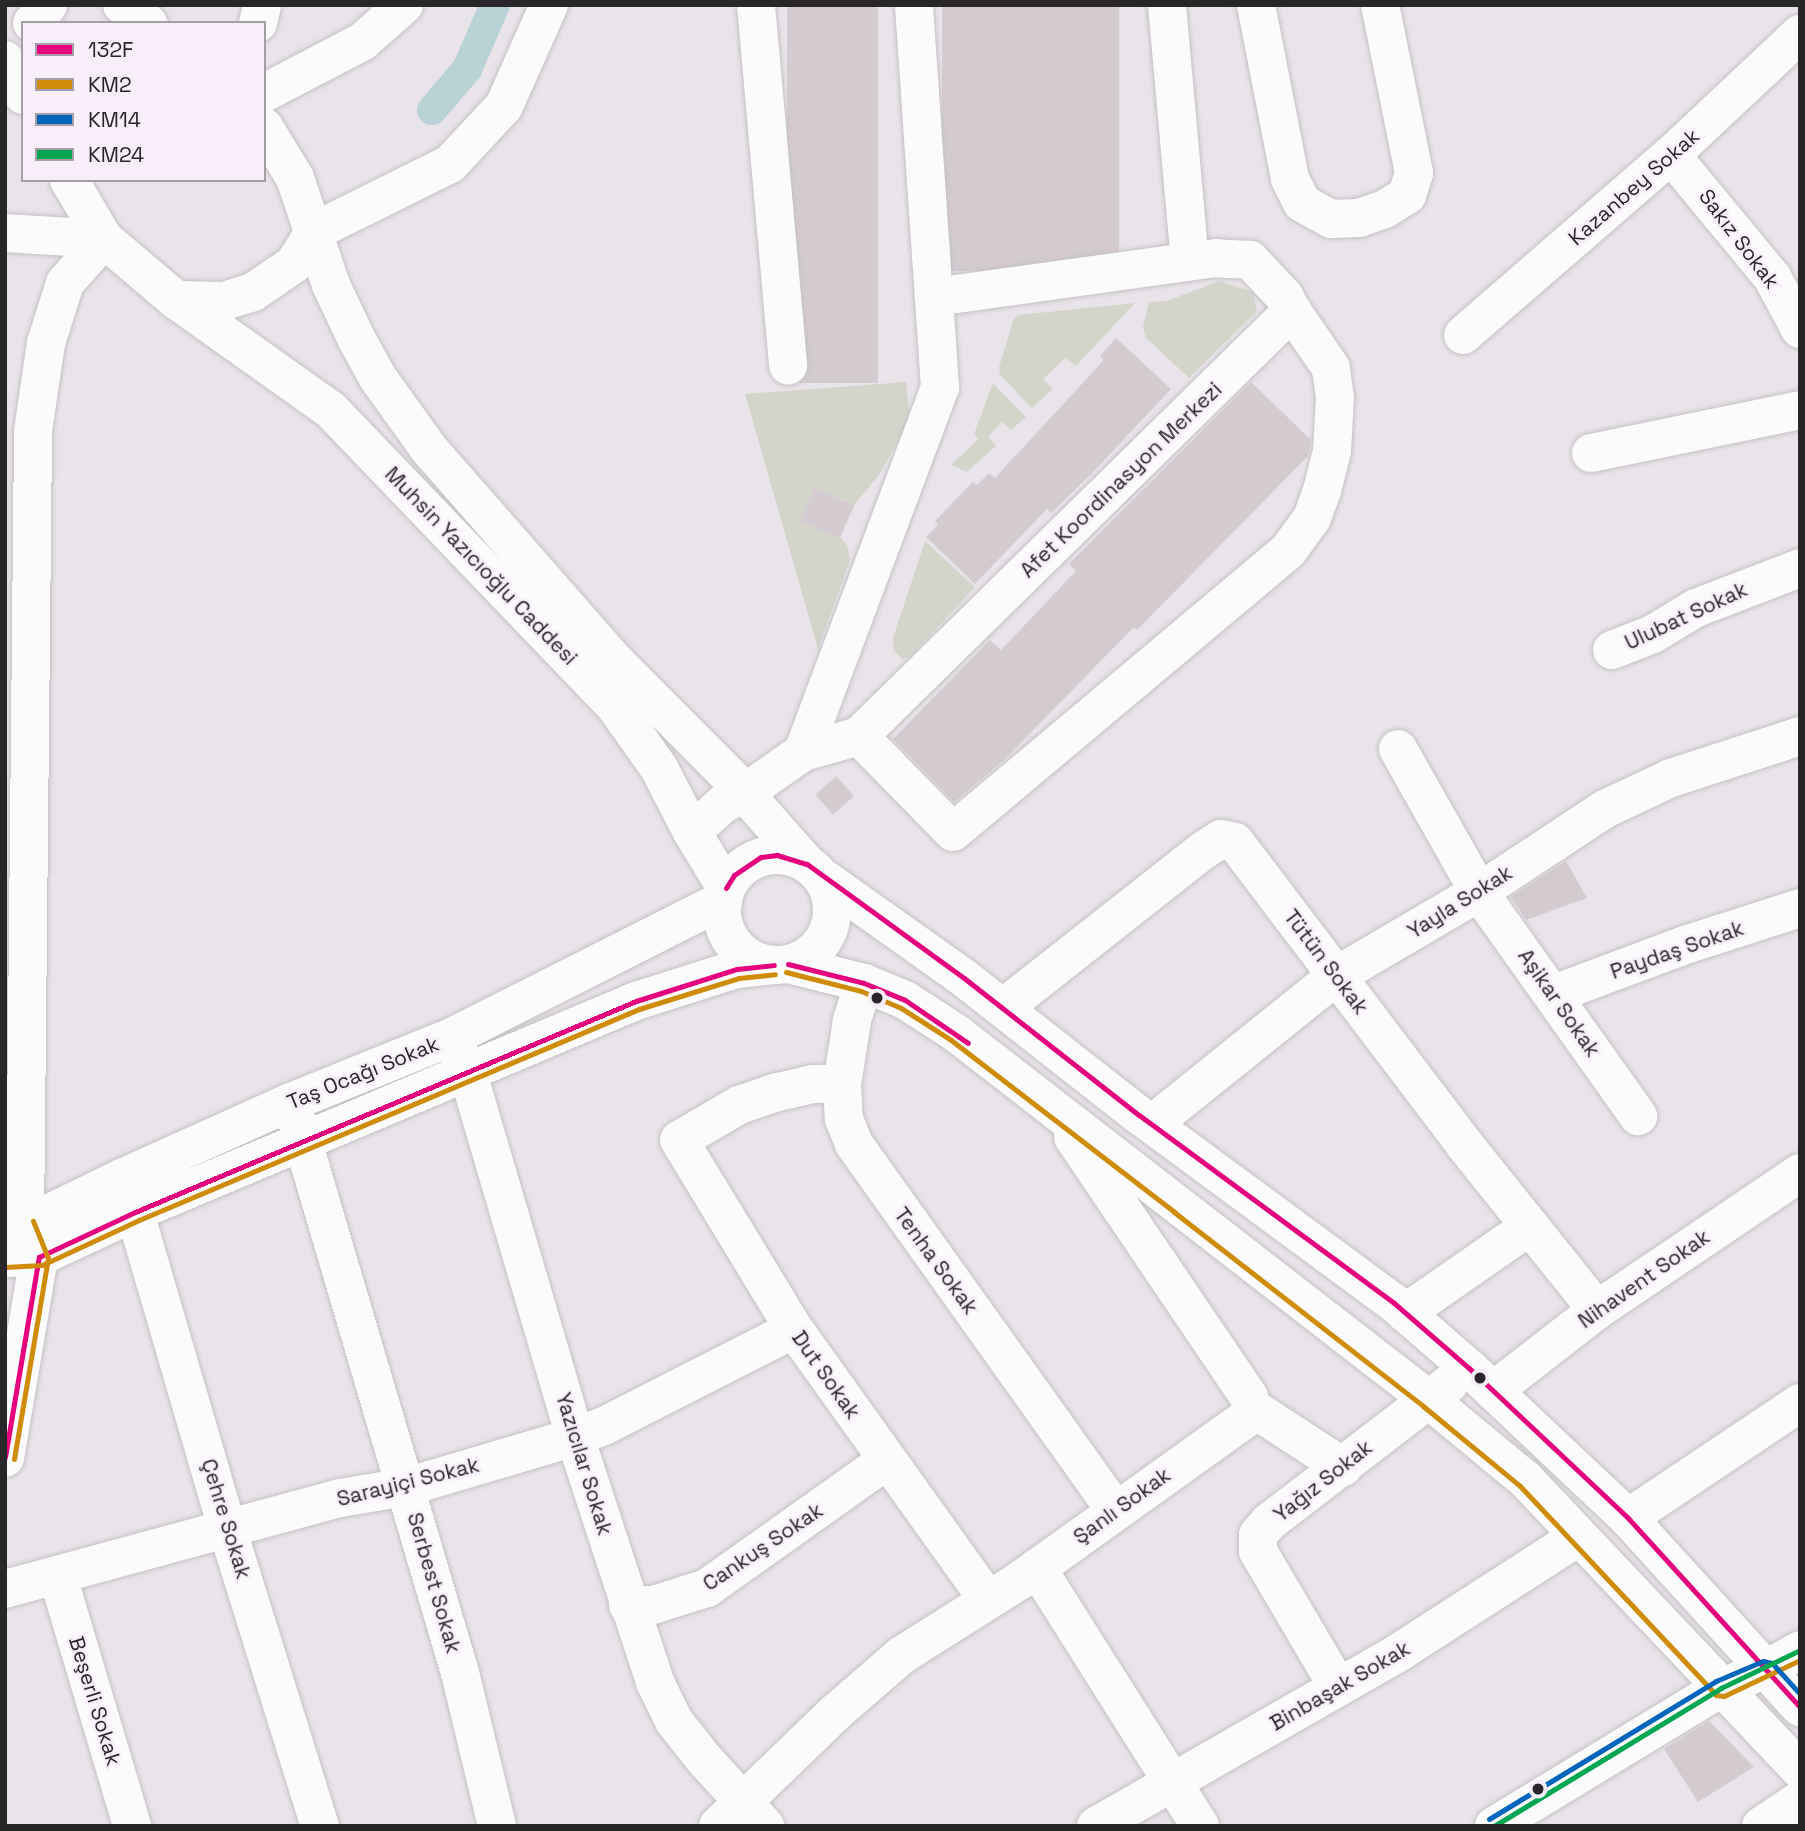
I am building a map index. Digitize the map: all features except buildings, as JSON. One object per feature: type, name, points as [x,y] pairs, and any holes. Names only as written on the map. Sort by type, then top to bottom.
[{"type":"street","points":[[39,21],[48,5]]},
{"type":"street","points":[[122,5],[145,21]]},
{"type":"street","points":[[266,92],[362,42],[404,5]]},
{"type":"street","points":[[176,300],[224,302],[253,292],[294,264],[315,232],[450,164],[504,106],[549,5]]},
{"type":"street","points":[[756,5],[788,366]]},
{"type":"street","points":[[803,752],[940,387],[914,5]]},
{"type":"street","points":[[1167,5],[1190,261]]},
{"type":"street","points":[[1256,5],[1290,180],[1302,203],[1331,219],[1359,218],[1385,209],[1406,195],[1414,173],[1380,5]]},
{"type":"street","name":"Kazanbey Sokak","points":[[1463,335],[1671,155],[1800,34]]},
{"type":"street","name":"Muhsin Yazıcıoğlu Caddesi","points":[[266,130],[295,178],[331,285],[356,338],[379,378],[429,449],[611,657],[733,780],[813,869],[1003,1008],[1152,1124],[1405,1313],[1482,1380],[1628,1518],[1800,1707]]},
{"type":"street","name":"Sakız Sokak","points":[[1671,155],[1772,277],[1800,329]]},
{"type":"street","name":"Muhsin Yazıcıoğlu Caddesi","points":[[72,182],[104,239],[176,300],[331,410],[615,706],[659,768],[725,894]]},
{"type":"street","points":[[5,233],[104,239]]},
{"type":"street","points":[[5,1458],[19,1247],[33,431],[46,343],[65,283],[104,239]]},
{"type":"street","points":[[859,736],[953,832],[1288,551],[1312,518],[1332,451],[1335,398],[1331,368],[1266,275],[1250,261],[1216,258],[934,297]]},
{"type":"street","name":"Afet Koordinasyon Merkezi","points":[[692,832],[707,815],[743,794],[803,752],[859,736],[1292,311]]},
{"type":"street","points":[[1591,453],[1800,410]]},
{"type":"street","name":"Ulubat Sokak","points":[[1612,650],[1653,634],[1696,608],[1800,568]]},
{"type":"street","name":"Yayla Sokak","points":[[1152,1124],[1336,976],[1479,892],[1574,828],[1635,793],[1729,758],[1800,736]]},
{"type":"street","name":"Aşikar Sokak","points":[[1398,749],[1479,892],[1554,994],[1638,1116]]},
{"type":"street","name":"Tütün Sokak","points":[[1003,1008],[1221,839],[1235,842],[1597,1310]]},
{"type":"street","points":[[781,965],[813,952],[828,930],[831,902],[813,869],[776,855],[761,857],[740,869],[725,894],[723,923],[730,939],[742,952],[757,962],[864,983],[905,1000],[956,1033],[1429,1399],[1526,1480],[1800,1770]]},
{"type":"street","name":"Taş Ocağı Sokak","points":[[129,1194],[304,1142],[459,1054],[725,894]]},
{"type":"street","name":"Paydaş Sokak","points":[[1554,994],[1688,944],[1800,908]]},
{"type":"street","name":"Taş Ocağı Sokak","points":[[19,1247],[129,1194],[291,1102],[737,970],[781,965]]},
{"type":"street","name":"Tenha Sokak","points":[[864,983],[852,1021],[842,1084],[844,1119],[854,1144],[1116,1511]]},
{"type":"street","name":"Yazıcılar Sokak","points":[[459,1054],[575,1437],[655,1682],[674,1721],[704,1759],[742,1817]]},
{"type":"street","name":"Dut Sokak","points":[[842,1084],[813,1084],[739,1105],[679,1140],[794,1329],[988,1600]]},
{"type":"street","name":"Serbest Sokak","points":[[291,1102],[460,1673],[497,1826]]},
{"type":"street","points":[[1058,1114],[1249,1397],[1251,1407],[1343,1466]]},
{"type":"street","name":"Nihavent Sokak","points":[[1429,1399],[1482,1380],[1597,1310],[1800,1173]]},
{"type":"street","name":"Çehre Sokak","points":[[129,1194],[227,1528],[320,1826]]},
{"type":"street","points":[[1405,1313],[1530,1226]]},
{"type":"street","name":"Sarayiçi Sokak","points":[[5,1589],[58,1577],[340,1498],[406,1487],[575,1437],[604,1426],[794,1329]]},
{"type":"street","name":"Yağız Sokak","points":[[1338,1687],[1258,1552],[1258,1535],[1269,1522],[1429,1399]]},
{"type":"street","points":[[1628,1518],[1800,1403]]},
{"type":"street","name":"Şanlı Sokak","points":[[742,1817],[835,1713],[902,1654],[1037,1568],[1247,1419],[1251,1407]]},
{"type":"street","name":"Cankuş Sokak","points":[[628,1605],[653,1605],[707,1588],[887,1460]]},
{"type":"street","name":"Binbaşak Sokak","points":[[1096,1826],[1401,1651],[1578,1537]]},
{"type":"street","points":[[1037,1568],[1200,1826]]},
{"type":"street","name":"Beşerli Sokak","points":[[58,1577],[132,1826]]},
{"type":"street","points":[[1494,1826],[1721,1688],[1766,1669],[1800,1650]]},
{"type":"street","points":[[1761,1826],[1800,1800]]},
{"type":"shaded area","points":[[1219,281],[1253,292],[1257,311],[1189,378],[1146,338],[1143,327],[1149,302],[1167,301]]},
{"type":"shaded area","points":[[1135,303],[1076,366],[1065,358],[1043,379],[1053,389],[1032,408],[1000,375],[999,367],[1014,318],[1018,315]]},
{"type":"shaded area","points":[[906,382],[909,412],[906,426],[879,475],[854,505],[815,488],[801,520],[840,537],[847,545],[850,560],[818,649],[745,394]]},
{"type":"shaded area","points":[[993,383],[1026,417],[1011,430],[1002,422],[988,437],[996,446],[967,472],[951,465],[979,439],[974,434]]},
{"type":"shaded area","points":[[925,541],[975,587],[910,657],[902,659],[894,651],[893,638]]},
{"type":"waterway","points":[[432,110],[467,69],[495,5]]},
{"type":"transit line","name":"132F","points":[[726,888],[734,875],[761,857],[777,855],[807,864],[964,978],[1139,1115],[1394,1303],[1470,1369],[1628,1518],[1800,1707]]},
{"type":"transit line","name":"132F","points":[[788,964],[864,983],[905,1000],[968,1043]]},
{"type":"transit line","name":"132F","points":[[5,1457],[39,1257],[135,1212],[636,1001],[737,969],[774,965]]},
{"type":"transit line","name":"KM2","points":[[786,972],[861,991],[901,1008],[951,1040],[1174,1212],[1423,1406],[1520,1486],[1716,1695],[1724,1696],[1800,1660]]},
{"type":"transit line","name":"KM2","points":[[5,1267],[42,1265],[139,1220],[639,1009],[739,978],[775,974]]},
{"type":"transit line","name":"KM2","points":[[14,1459],[48,1258],[33,1221]]},
{"type":"transit line","name":"KM24","points":[[1494,1826],[1721,1688],[1800,1650]]},
{"type":"transit line","name":"KM14","points":[[1489,1819],[1716,1681],[1763,1661],[1772,1663],[1800,1694]]}]
